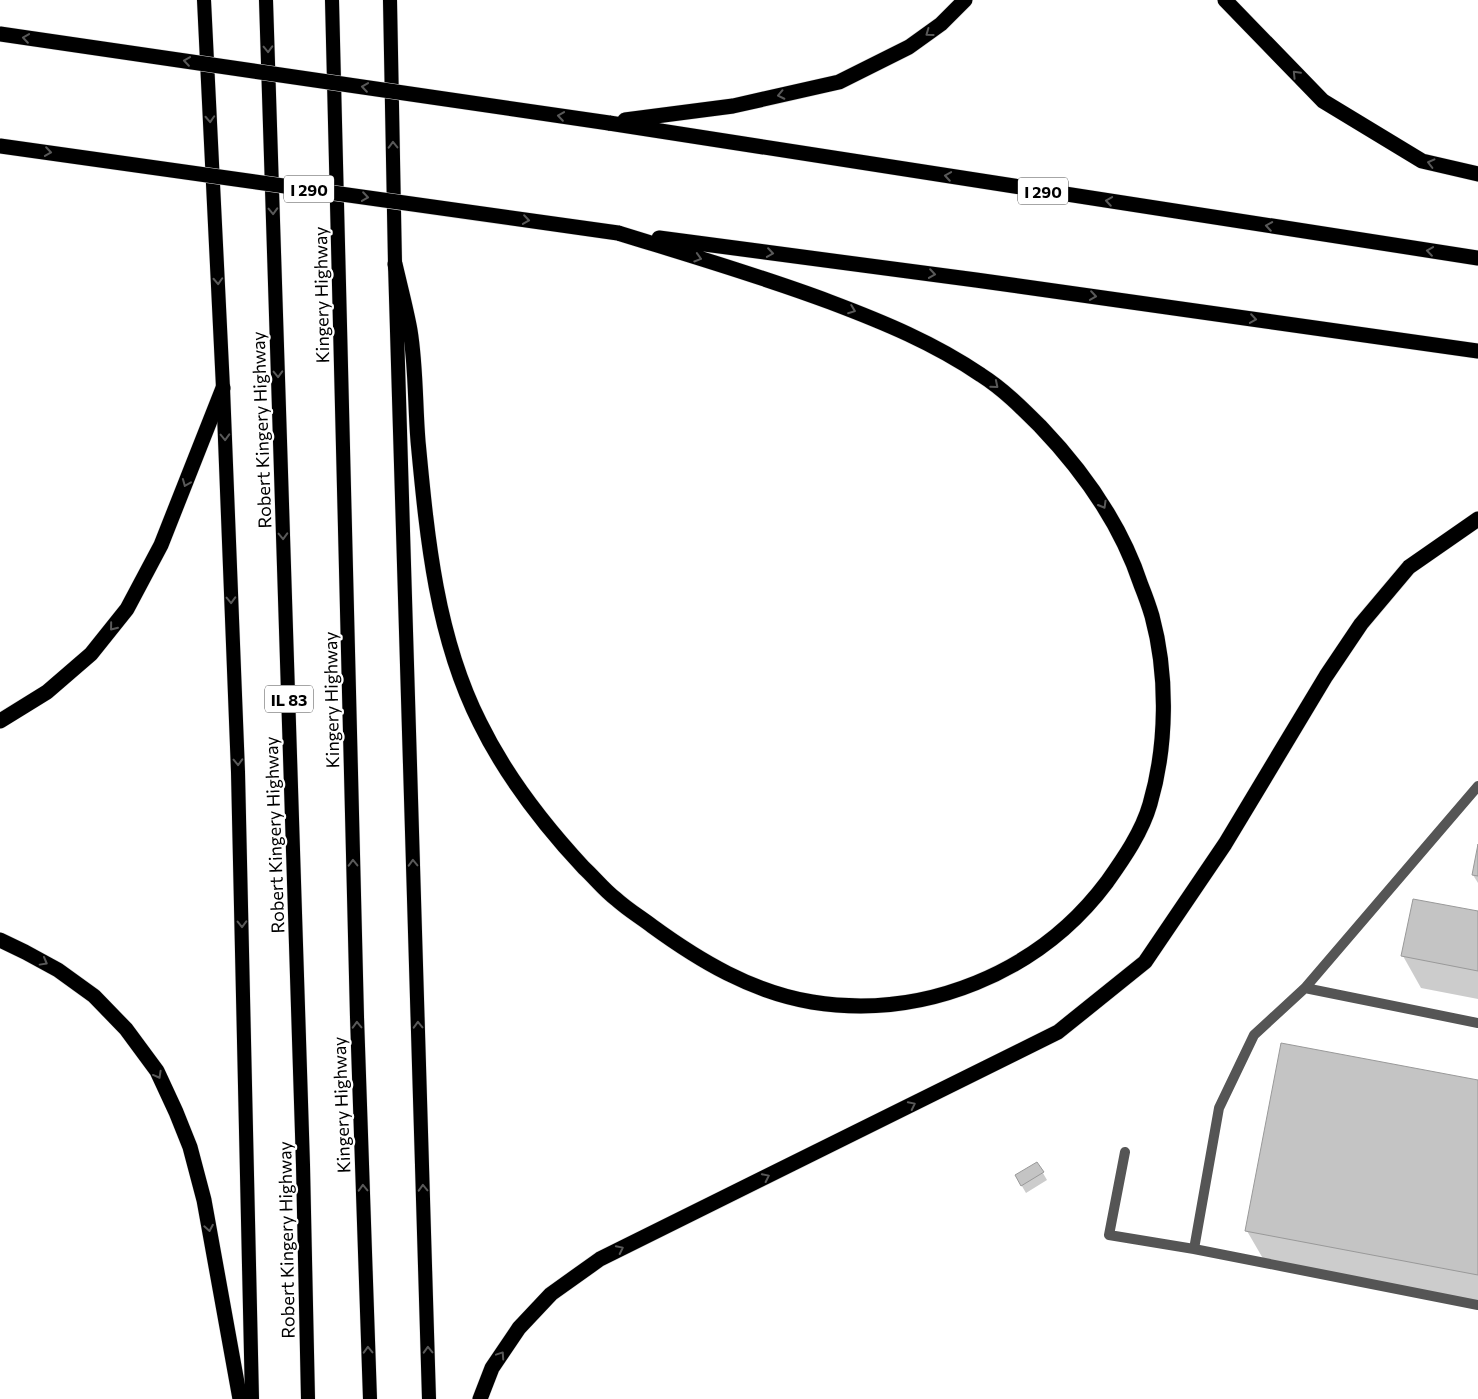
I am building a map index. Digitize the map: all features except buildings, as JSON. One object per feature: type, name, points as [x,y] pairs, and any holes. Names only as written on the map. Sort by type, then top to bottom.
[{"type":"highway","points":[[204,0],[223,388],[238,772],[252,1399]]},
{"type":"highway","name":"Robert Kingery Highway","points":[[266,0],[303,1155],[308,1399]]},
{"type":"highway","name":"Kingery Highway","points":[[332,0],[357,1017],[370,1399]]},
{"type":"highway","points":[[390,0],[395,264],[430,1399]]},
{"type":"highway","points":[[609,123],[733,106],[839,82],[909,47],[941,24],[964,0]]},
{"type":"highway","points":[[1226,0],[1323,100],[1422,161],[1478,174]]},
{"type":"highway","name":"I 290","points":[[0,34],[609,123],[1478,258]]},
{"type":"highway","name":"I 290","points":[[0,146],[618,233],[966,278],[1478,351]]},
{"type":"highway","points":[[395,264],[410,332],[418,440],[432,561],[442,616],[459,672],[479,722],[504,765],[564,846],[613,897],[678,944],[710,965],[749,983],[780,994],[809,1001],[844,1005],[896,1005],[944,994],[987,979],[1026,958],[1062,932],[1090,904],[1121,863],[1136,838],[1149,808],[1162,740],[1164,712],[1160,661],[1153,619],[1137,571],[1121,537],[1100,499],[1064,451],[1022,408],[986,378],[940,349],[885,322],[784,284],[618,233]]},
{"type":"highway","points":[[0,721],[47,692],[91,654],[127,609],[161,545],[223,388]]},
{"type":"highway","points":[[480,1399],[492,1368],[519,1328],[551,1294],[600,1259],[1058,1032],[1145,962],[1225,844],[1326,676],[1361,624],[1409,567],[1478,519]]},
{"type":"highway","points":[[0,940],[58,970],[94,996],[126,1029],[157,1071],[190,1147],[204,1200],[240,1399]]},
{"type":"lane","points":[[1194,1249],[1218,1108],[1254,1035],[1305,988],[1478,786]]},
{"type":"lane","points":[[1305,988],[1478,1023]]},
{"type":"lane","points":[[1125,1152],[1109,1235],[1194,1249],[1478,1305]]}]
